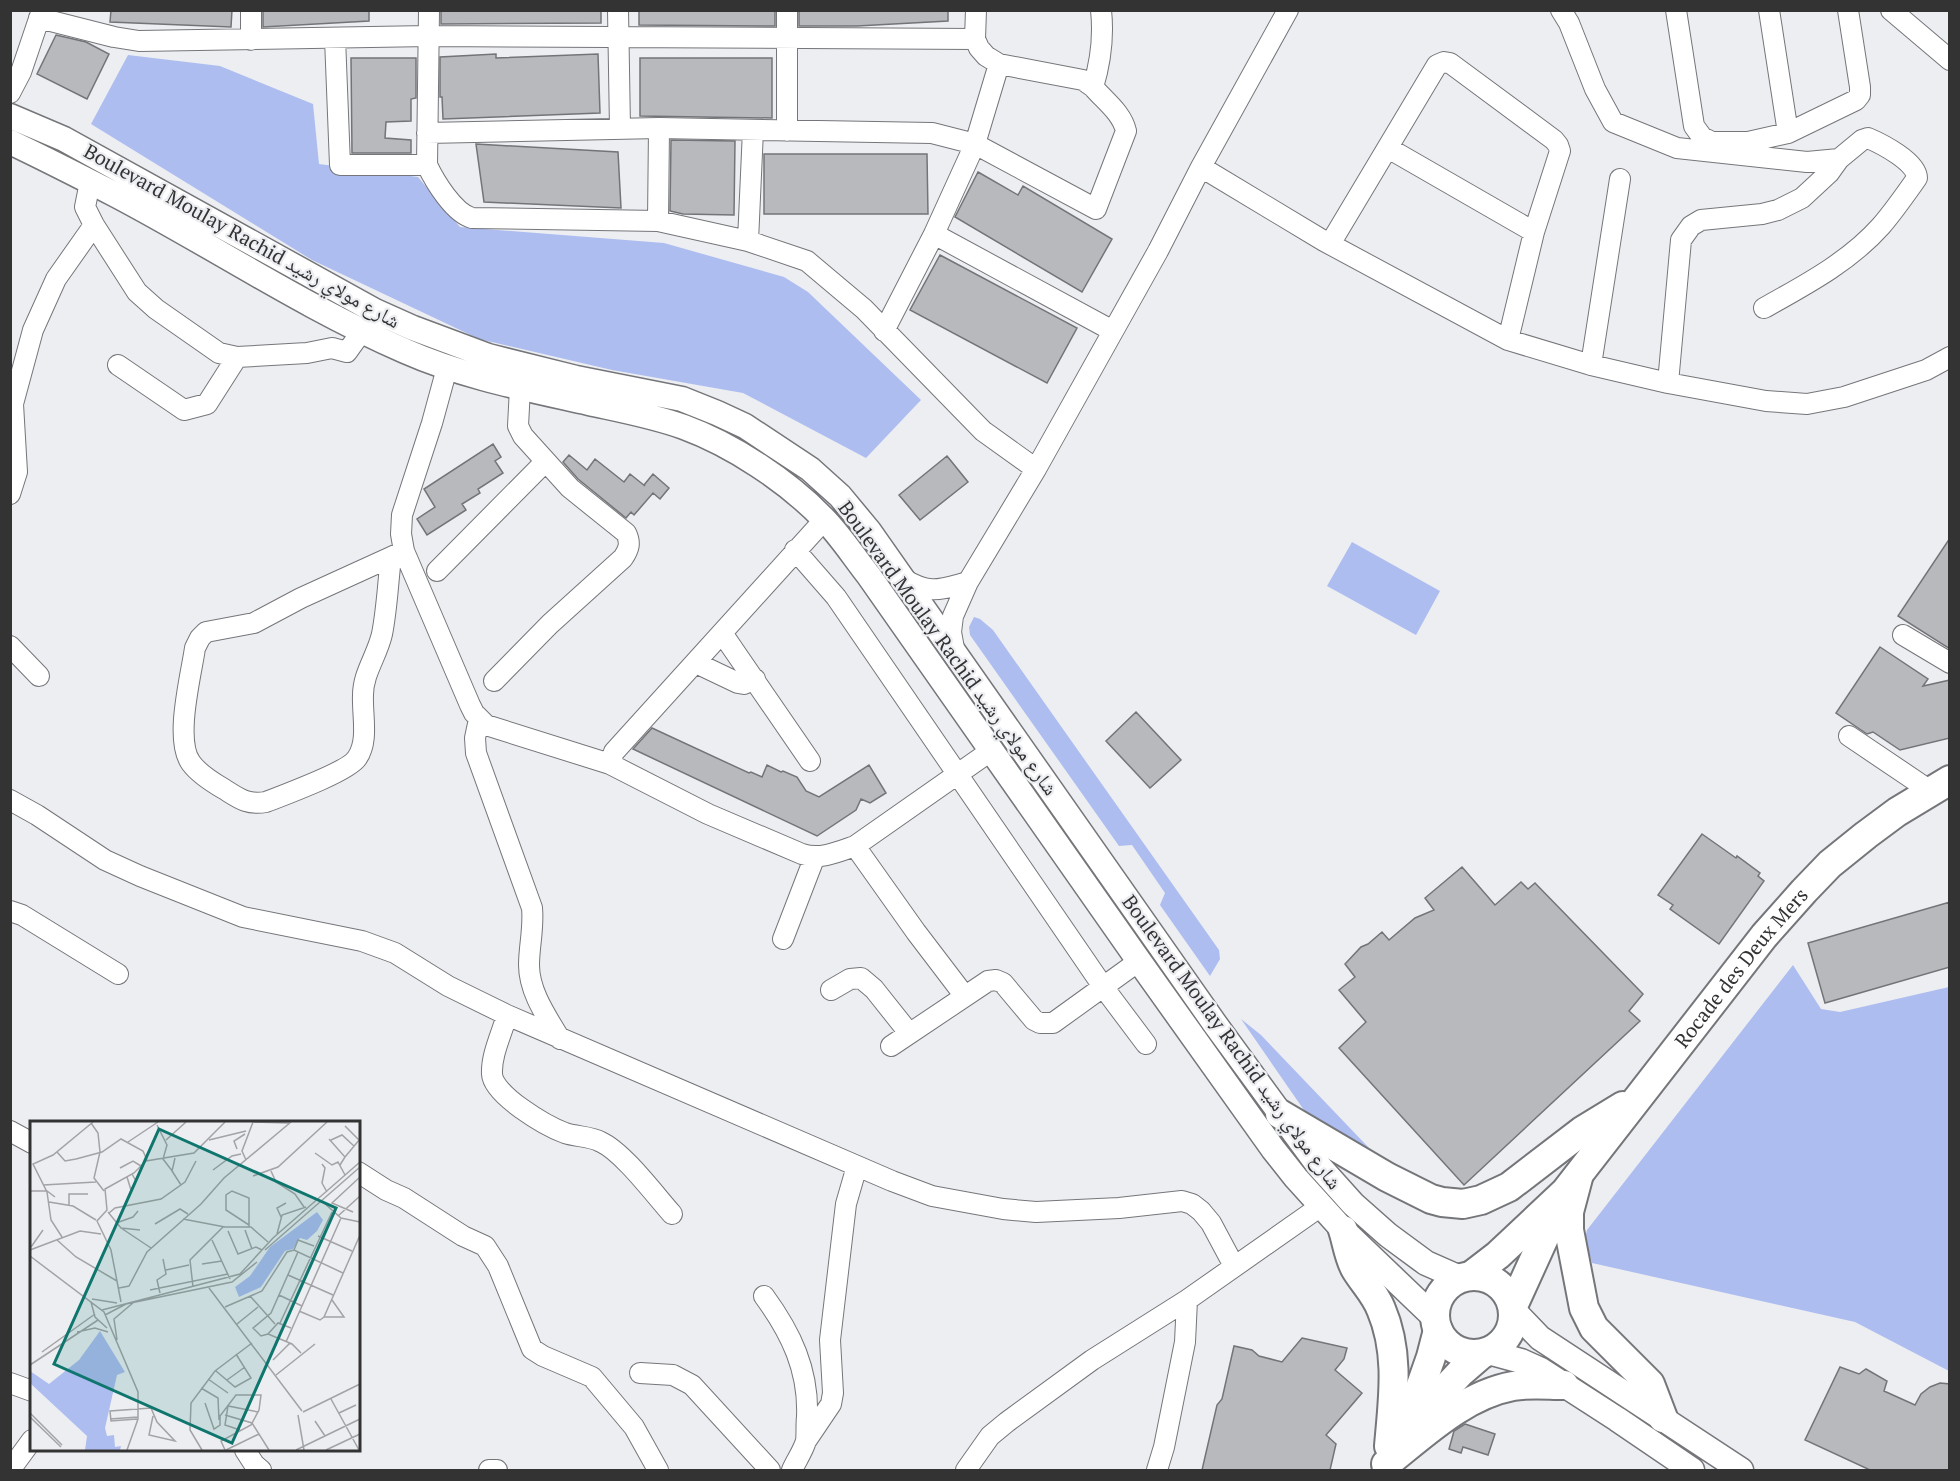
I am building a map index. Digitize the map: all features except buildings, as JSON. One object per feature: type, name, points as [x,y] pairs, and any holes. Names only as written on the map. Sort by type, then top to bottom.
[{"type":"highway","name":"Rocade des Deux Mers","points":[[1387,1460],[1419,1391],[1431,1357],[1436,1324],[1436,1305],[1441,1293],[1449,1284],[1498,1255],[1572,1183],[1764,936],[1830,864],[1866,835],[1940,785]]},
{"type":"highway","points":[[1280,1114],[1387,1177],[1431,1199],[1463,1204],[1481,1200],[1509,1187],[1582,1131],[1640,1095]]},
{"type":"highway","points":[[1572,1183],[1569,1230],[1584,1308],[1594,1328],[1650,1384],[1663,1418]]},
{"type":"highway","name":"Rocade des Deux Mers","points":[[1387,1460],[1411,1425],[1460,1373],[1505,1340],[1512,1329],[1514,1308],[1572,1183]]},
{"type":"highway","points":[[1343,1230],[1354,1268],[1370,1288],[1381,1309],[1391,1344],[1395,1373],[1387,1460]]},
{"type":"highway","points":[[1466,1276],[1484,1276],[1496,1281],[1505,1290],[1514,1308]]},
{"type":"highway","points":[[1436,1324],[1445,1341],[1455,1350],[1468,1354],[1485,1353]]},
{"type":"highway","points":[[1387,1460],[1456,1410],[1482,1396],[1513,1386],[1564,1385]]},
{"type":"main road","name":"Boulevard Moulay Rachid شارع مولاي رشيد","points":[[10,116],[64,139],[375,311],[413,328],[488,356],[576,378],[682,399],[745,426],[810,469],[840,496],[869,531],[1280,1114],[1325,1173],[1353,1204],[1388,1235],[1426,1263],[1466,1276]]},
{"type":"main road","name":"Boulevard Moulay Rachid شارع مولاي رشيد","points":[[10,142],[90,182],[362,332],[447,368],[520,388],[632,412],[685,427],[763,468],[795,492],[825,519],[869,576],[1273,1149],[1343,1230],[1436,1324]]},
{"type":"main road","points":[[1514,1308],[1540,1338],[1741,1470]]},
{"type":"main road","points":[[1485,1353],[1521,1361],[1564,1385],[1692,1470]]},
{"type":"street","points":[[251,10],[251,40]]},
{"type":"street","points":[[429,10],[427,165],[432,178],[464,215],[472,218],[658,222],[748,241],[807,261],[864,309],[983,431],[1036,469]]},
{"type":"street","points":[[618,10],[620,129]]},
{"type":"street","points":[[787,10],[787,130]]},
{"type":"street","points":[[427,133],[659,128],[932,133],[975,144],[1096,209],[1126,131],[1124,122],[1093,87],[1083,80],[999,64],[986,56],[975,39],[976,10]]},
{"type":"street","points":[[1093,87],[1101,61],[1103,29],[1101,10]]},
{"type":"street","points":[[955,654],[951,632],[953,616],[968,582],[1036,469],[1113,332],[1288,10]]},
{"type":"street","points":[[1561,10],[1569,23],[1595,89],[1613,122],[1677,148],[1807,162],[1839,159]]},
{"type":"street","points":[[1676,10],[1694,126],[1702,137],[1712,142],[1748,142],[1788,133],[1856,100],[1860,95],[1860,87],[1848,10]]},
{"type":"street","points":[[1769,10],[1788,133]]},
{"type":"street","points":[[1891,10],[1950,60]]},
{"type":"street","points":[[10,93],[21,72],[41,14],[114,37],[139,41],[429,36],[975,39]]},
{"type":"street","points":[[335,38],[340,165],[427,165]]},
{"type":"street","points":[[1330,244],[1437,65],[1444,62],[1450,63],[1558,145],[1560,151],[1534,232],[1508,340]]},
{"type":"street","points":[[884,331],[934,234],[975,144],[999,64]]},
{"type":"street","points":[[658,222],[659,128]]},
{"type":"street","points":[[748,241],[753,130]]},
{"type":"street","points":[[1668,383],[1682,240],[1686,232],[1701,220],[1762,214],[1786,206],[1810,192],[1839,159],[1862,140],[1870,138],[1909,162],[1916,170],[1917,178],[1881,226],[1865,242],[1827,272],[1764,308]]},
{"type":"street","points":[[1388,148],[1534,232]]},
{"type":"street","points":[[1201,167],[1330,244],[1508,340],[1591,365],[1668,383],[1766,401],[1807,404],[1844,397],[1926,370],[1950,357]]},
{"type":"street","points":[[1591,365],[1620,179]]},
{"type":"street","points":[[90,182],[85,207],[129,281],[145,301],[219,353],[237,357],[332,348],[347,352],[362,332]]},
{"type":"street","points":[[10,494],[17,472],[13,404],[33,330],[56,279],[94,225]]},
{"type":"street","points":[[934,234],[1113,332]]},
{"type":"street","points":[[118,365],[184,410],[207,404],[237,357]]},
{"type":"street","points":[[398,554],[301,598],[254,623],[207,632],[200,638],[195,648],[183,726],[184,741],[190,762],[207,778],[242,800],[254,804],[276,798],[340,770],[357,760],[364,742],[365,677],[377,653],[382,632],[398,554],[402,515],[447,368]]},
{"type":"street","points":[[494,681],[550,624],[623,558],[628,550],[629,539],[626,533],[570,488],[523,436],[518,426],[520,388]]},
{"type":"street","points":[[437,571],[545,462]]},
{"type":"street","points":[[610,764],[614,752],[696,663],[795,549],[825,519]]},
{"type":"street","points":[[795,549],[836,597],[1104,988],[1146,1044]]},
{"type":"street","points":[[398,554],[470,705],[486,725],[610,764],[708,814],[802,854],[815,856],[835,853],[855,846],[992,750]]},
{"type":"street","points":[[901,578],[918,588],[936,591],[968,582]]},
{"type":"street","points":[[722,633],[810,761]]},
{"type":"street","points":[[1903,635],[1950,663]]},
{"type":"street","points":[[10,646],[39,676]]},
{"type":"street","points":[[696,663],[738,683],[744,684],[754,679]]},
{"type":"street","points":[[479,719],[475,738],[476,753],[532,908],[529,967],[533,985],[537,998],[560,1039]]},
{"type":"street","points":[[1849,736],[1940,785]]},
{"type":"street","points":[[10,800],[105,860],[140,876],[243,917],[362,941],[395,953],[448,986],[560,1039],[932,1196],[1003,1209],[1036,1212],[1075,1212],[1182,1201],[1192,1204],[1211,1223],[1234,1266]]},
{"type":"street","points":[[855,846],[964,995]]},
{"type":"street","points":[[783,939],[815,856]]},
{"type":"street","points":[[10,911],[22,915],[118,974]]},
{"type":"street","points":[[891,1046],[988,981],[999,981],[1034,1020],[1047,1024],[1059,1020],[1139,962]]},
{"type":"street","points":[[831,990],[850,979],[861,978],[874,989],[909,1033]]},
{"type":"street","points":[[507,1015],[493,1064],[492,1076],[496,1085],[514,1102],[564,1133],[603,1142],[626,1162],[672,1214]]},
{"type":"street","points":[[10,1131],[30,1142]]},
{"type":"street","points":[[792,1470],[806,1441],[831,1404],[833,1393],[830,1340],[846,1204],[857,1166]]},
{"type":"street","points":[[360,1173],[463,1236],[485,1246],[498,1266],[532,1349],[592,1377],[634,1427],[658,1470]]},
{"type":"street","points":[[966,1470],[990,1436],[1007,1422],[1092,1360],[1187,1300],[1321,1206]]},
{"type":"street","points":[[764,1296],[782,1321],[802,1364],[806,1386],[806,1441]]},
{"type":"street","points":[[1157,1470],[1164,1447],[1185,1342],[1187,1300]]},
{"type":"street","points":[[640,1373],[673,1375],[692,1384],[770,1470]]},
{"type":"street","points":[[10,1383],[30,1389]]},
{"type":"street","points":[[10,1470],[30,1443]]},
{"type":"street","points":[[489,1470],[497,1470]]},
{"type":"shaded area","points":[[128,55],[220,66],[313,104],[319,164],[418,177],[460,227],[664,243],[784,277],[808,292],[921,400],[866,458],[743,393],[612,370],[479,339],[312,260],[91,124]]},
{"type":"shaded area","points":[[1352,542],[1440,591],[1416,635],[1327,586]]},
{"type":"shaded area","points":[[974,617],[993,630],[1219,950],[1220,959],[1210,976],[1160,905],[1165,893],[1132,845],[1119,846],[970,635],[969,627]]},
{"type":"shaded area","points":[[1793,965],[1821,1009],[1840,1012],[1949,987],[1949,1371],[1855,1322],[1592,1263],[1585,1238],[1587,1230]]},
{"type":"shaded area","points":[[1241,1019],[1261,1035],[1370,1149],[1306,1113]]}]
